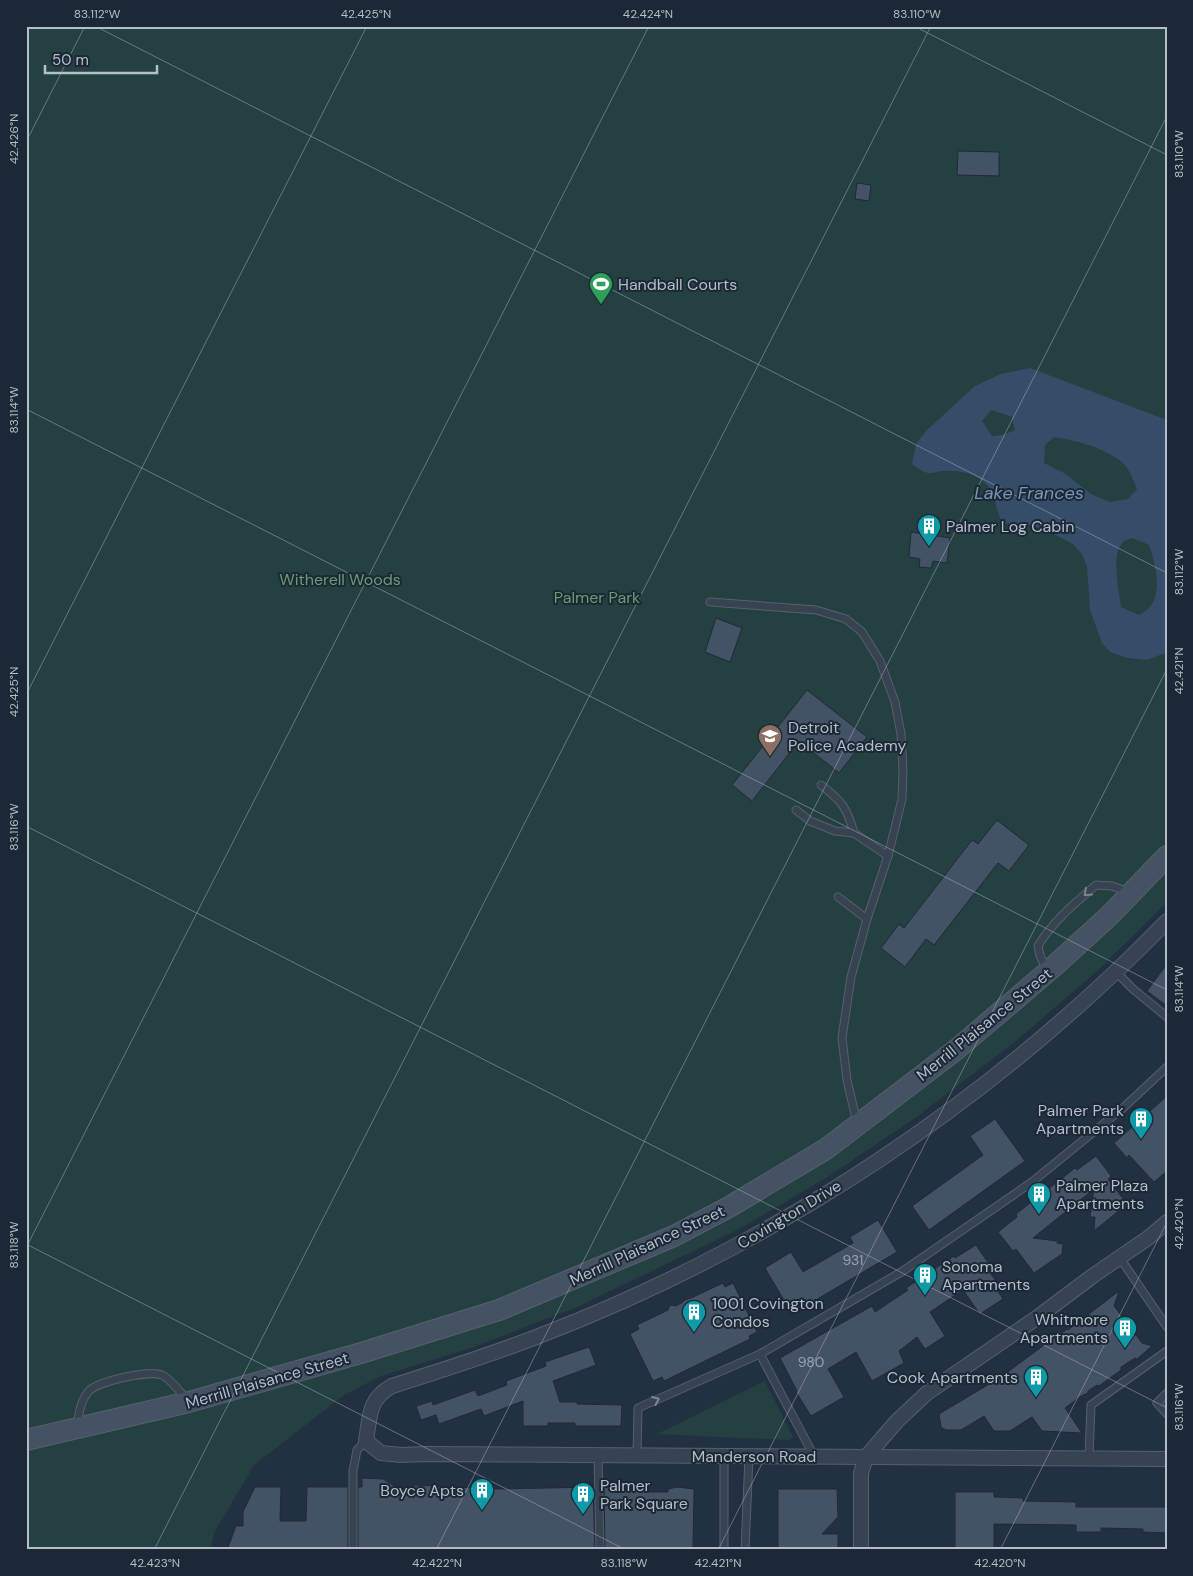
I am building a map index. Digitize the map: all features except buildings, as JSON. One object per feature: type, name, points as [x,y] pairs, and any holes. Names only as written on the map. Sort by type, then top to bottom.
[{"type":"street","name":"Merrill Plaisance Street","points":[[26,1440],[189,1402],[380,1347],[499,1310],[674,1236],[729,1207],[826,1148],[957,1049],[1048,972],[1165,862]]},
{"type":"street","name":"Covington Drive","points":[[366,1441],[373,1402],[379,1394],[392,1386],[472,1361],[590,1316],[680,1275],[809,1204],[909,1138],[985,1084],[1070,1012],[1167,921]]},
{"type":"street","points":[[861,1550],[861,1473],[866,1457],[897,1421],[927,1393],[1038,1317],[1148,1238],[1167,1222]]},
{"type":"street","points":[[1148,1238],[1167,1239]]},
{"type":"street","name":"Manderson Road","points":[[366,1441],[381,1453],[400,1455],[1167,1459]]},
{"type":"lane","points":[[710,602],[816,610],[846,619],[862,632],[880,662],[895,702],[901,734],[902,799],[888,856],[867,919],[852,977],[842,1038],[847,1080],[858,1124]]},
{"type":"lane","points":[[822,785],[839,798],[846,809],[854,833]]},
{"type":"lane","points":[[796,810],[810,821],[835,831],[854,833],[888,856]]},
{"type":"lane","points":[[1048,972],[1040,956],[1038,946],[1046,933],[1076,903],[1096,885],[1112,886],[1132,893]]},
{"type":"lane","points":[[838,896],[867,919]]},
{"type":"lane","points":[[1115,971],[1133,990],[1167,1017]]},
{"type":"lane","points":[[636,1455],[638,1408],[760,1354],[902,1271],[1032,1182],[1123,1108],[1167,1068]]},
{"type":"lane","points":[[1120,1258],[1167,1327]]},
{"type":"lane","points":[[1089,1458],[1091,1405],[1167,1351]]},
{"type":"lane","points":[[760,1354],[814,1456]]},
{"type":"lane","points":[[77,1429],[84,1398],[91,1389],[100,1384],[148,1373],[159,1375],[166,1378],[189,1402]]},
{"type":"lane","points":[[1167,1393],[1157,1403],[1167,1414]]},
{"type":"lane","points":[[353,1550],[353,1471],[357,1450],[366,1441]]},
{"type":"lane","points":[[598,1455],[600,1550]]},
{"type":"lane","points":[[724,1456],[724,1550]]},
{"type":"lane","points":[[744,1550],[748,1456]]},
{"type":"green space","name":"Palmer Park","points":[[26,26],[1167,26],[1167,902],[1098,970],[1016,1041],[915,1118],[829,1176],[741,1228],[577,1307],[474,1347],[381,1376],[344,1395],[254,1465],[214,1533],[211,1550],[26,1550]]},
{"type":"green space","points":[[765,1381],[793,1437],[788,1440],[657,1434]]},
{"type":"water","name":"Lake Frances","points":[[1030,368],[1167,420],[1167,652],[1147,660],[1128,658],[1110,652],[1102,643],[1090,610],[1087,566],[1082,554],[1073,544],[1048,531],[1033,526],[1003,523],[990,489],[978,478],[956,471],[926,472],[912,464],[916,444],[926,431],[975,386],[1001,374]],"holes":[[[991,410],[1012,417],[1015,430],[1003,435],[992,436],[982,421]],[[1054,437],[1072,440],[1110,454],[1124,464],[1132,476],[1137,489],[1128,499],[1110,502],[1091,494],[1064,473],[1044,463],[1045,445]],[[1133,538],[1149,545],[1154,560],[1156,594],[1149,608],[1139,615],[1121,607],[1116,565],[1119,549],[1126,540]]]},
{"type":"place","name":"Handball Courts","points":[[601,305]]},
{"type":"place","name":"Palmer Log Cabin","points":[[929,547]]},
{"type":"place","name":"Detroit Police Academy","points":[[770,757]]},
{"type":"place","name":"Palmer Park Apartments","points":[[1141,1140]]},
{"type":"place","name":"Palmer Plaza Apartments","points":[[1039,1215]]},
{"type":"place","name":"Sonoma Apartments","points":[[925,1296]]},
{"type":"place","name":"1001 Covington Condos","points":[[694,1333]]},
{"type":"place","name":"Whitmore Apartments","points":[[1125,1349]]},
{"type":"place","name":"Cook Apartments","points":[[1036,1398]]},
{"type":"place","name":"Boyce Apts","points":[[482,1511]]},
{"type":"place","name":"Palmer Park Square","points":[[583,1515]]},
{"type":"park label","name":"Witherell Woods","points":[[340,579]]}]
